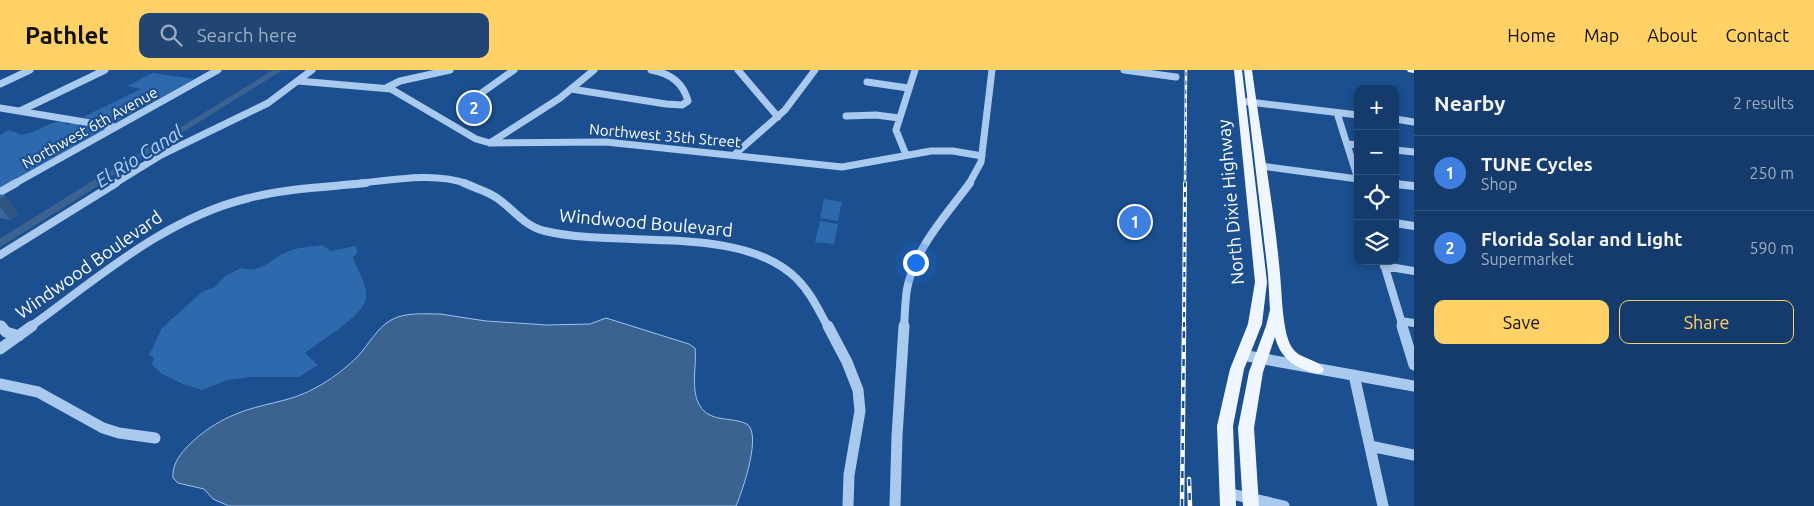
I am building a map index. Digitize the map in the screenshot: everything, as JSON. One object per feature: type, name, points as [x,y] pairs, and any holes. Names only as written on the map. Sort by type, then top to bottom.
[{"type":"main road","name":"North Dixie Highway","points":[[1238,70],[1247,102],[1260,166],[1274,274],[1276,310],[1273,326],[1260,358],[1251,391],[1246,428],[1250,502]]},
{"type":"main road","name":"North Dixie Highway","points":[[1228,500],[1225,426],[1231,388],[1254,324],[1260,282],[1247,102],[1248,70]]},
{"type":"main road","points":[[1276,310],[1287,352],[1317,369]]},
{"type":"street","points":[[0,84],[30,70]]},
{"type":"street","points":[[20,111],[105,70]]},
{"type":"street","name":"Northwest 6th Avenue","points":[[0,192],[218,70]]},
{"type":"street","points":[[0,255],[161,154],[260,107],[312,70]]},
{"type":"street","points":[[386,88],[400,81],[450,70]]},
{"type":"street","points":[[480,94],[514,70]]},
{"type":"street","points":[[490,143],[571,89],[594,70]]},
{"type":"street","points":[[571,89],[626,99],[676,105],[685,103],[688,98],[680,86],[665,72],[651,70]]},
{"type":"street","points":[[738,70],[778,117]]},
{"type":"street","points":[[734,156],[778,117],[815,70]]},
{"type":"street","points":[[906,155],[896,134],[914,70]]},
{"type":"street","points":[[1124,70],[1176,77]]},
{"type":"street","points":[[895,506],[897,436],[907,290],[912,272],[926,242],[970,183],[982,156],[994,72]]},
{"type":"street","name":"Northwest 35th Street","points":[[298,81],[386,88],[476,139],[490,143],[606,142],[842,167],[866,165],[906,155],[944,151],[982,156]]},
{"type":"street","points":[[867,82],[908,88]]},
{"type":"street","points":[[1247,102],[1354,114]]},
{"type":"street","points":[[0,108],[115,127]]},
{"type":"street","points":[[1337,112],[1357,175]]},
{"type":"street","points":[[846,116],[876,115],[900,118]]},
{"type":"street","points":[[1399,120],[1414,122]]},
{"type":"street","points":[[1347,144],[1354,145]]},
{"type":"street","points":[[1399,150],[1414,152]]},
{"type":"street","points":[[1260,166],[1354,178]]},
{"type":"street","name":"Windwood Boulevard","points":[[2,346],[19,336],[145,244],[172,227],[217,208],[248,198],[290,190],[412,179],[437,179],[461,182],[493,195],[523,221],[543,231],[588,237],[726,245],[762,255],[798,279],[809,293],[832,334],[847,362],[858,390],[860,411],[849,475],[848,506]]},
{"type":"street","points":[[1399,184],[1414,186]]},
{"type":"street","points":[[1399,224],[1414,226]]},
{"type":"street","points":[[1383,265],[1414,365]]},
{"type":"street","points":[[1387,265],[1414,271]]},
{"type":"street","points":[[1401,321],[1414,323]]},
{"type":"street","points":[[0,325],[6,332],[19,336]]},
{"type":"street","points":[[1242,355],[1414,386]]},
{"type":"street","points":[[1354,376],[1383,506]]},
{"type":"street","points":[[0,384],[38,392],[103,428],[155,438]]},
{"type":"street","points":[[1370,446],[1414,455]]},
{"type":"street","points":[[1228,500],[1284,506]]},
{"type":"shaded area","points":[[153,73],[194,79],[114,123],[83,117],[141,89],[127,86]]},
{"type":"shaded area","points":[[62,121],[66,125],[71,122],[107,129],[0,190],[0,135],[9,130],[17,134],[28,133]]},
{"type":"shaded area","points":[[824,199],[842,202],[838,221],[820,218]]},
{"type":"shaded area","points":[[820,221],[838,224],[834,244],[815,242]]},
{"type":"shaded area","points":[[322,245],[331,251],[355,246],[358,251],[353,258],[364,284],[366,299],[363,306],[349,321],[305,353],[318,365],[299,377],[250,377],[228,380],[202,390],[162,374],[152,365],[154,358],[149,355],[162,328],[202,292],[215,287],[225,276],[241,268],[255,269],[291,250]]},
{"type":"shaded area","points":[[440,314],[486,321],[547,325],[590,324],[606,318],[689,344],[695,348],[695,393],[700,406],[709,415],[739,421],[745,423],[750,428],[752,449],[750,462],[736,506],[229,506],[213,499],[204,489],[178,483],[173,478],[176,462],[180,455],[202,433],[220,421],[240,412],[295,397],[321,385],[338,374],[362,351],[386,323],[397,317]]},
{"type":"waterway","name":"El Rio Canal","points":[[94,184],[278,70]]},
{"type":"waterway","name":"El Rio Canal","points":[[0,243],[96,183]]},
{"type":"railway","points":[[1185,184],[1186,70]]},
{"type":"railway","points":[[1184,327],[1185,183]]},
{"type":"railway","points":[[1182,506],[1184,326]]},
{"type":"railway","points":[[1189,479],[1190,506]]},
{"type":"place","name":"Florida Solar and Light","points":[[474,108]]},
{"type":"place","name":"TUNE Cycles","points":[[1135,222]]}]
